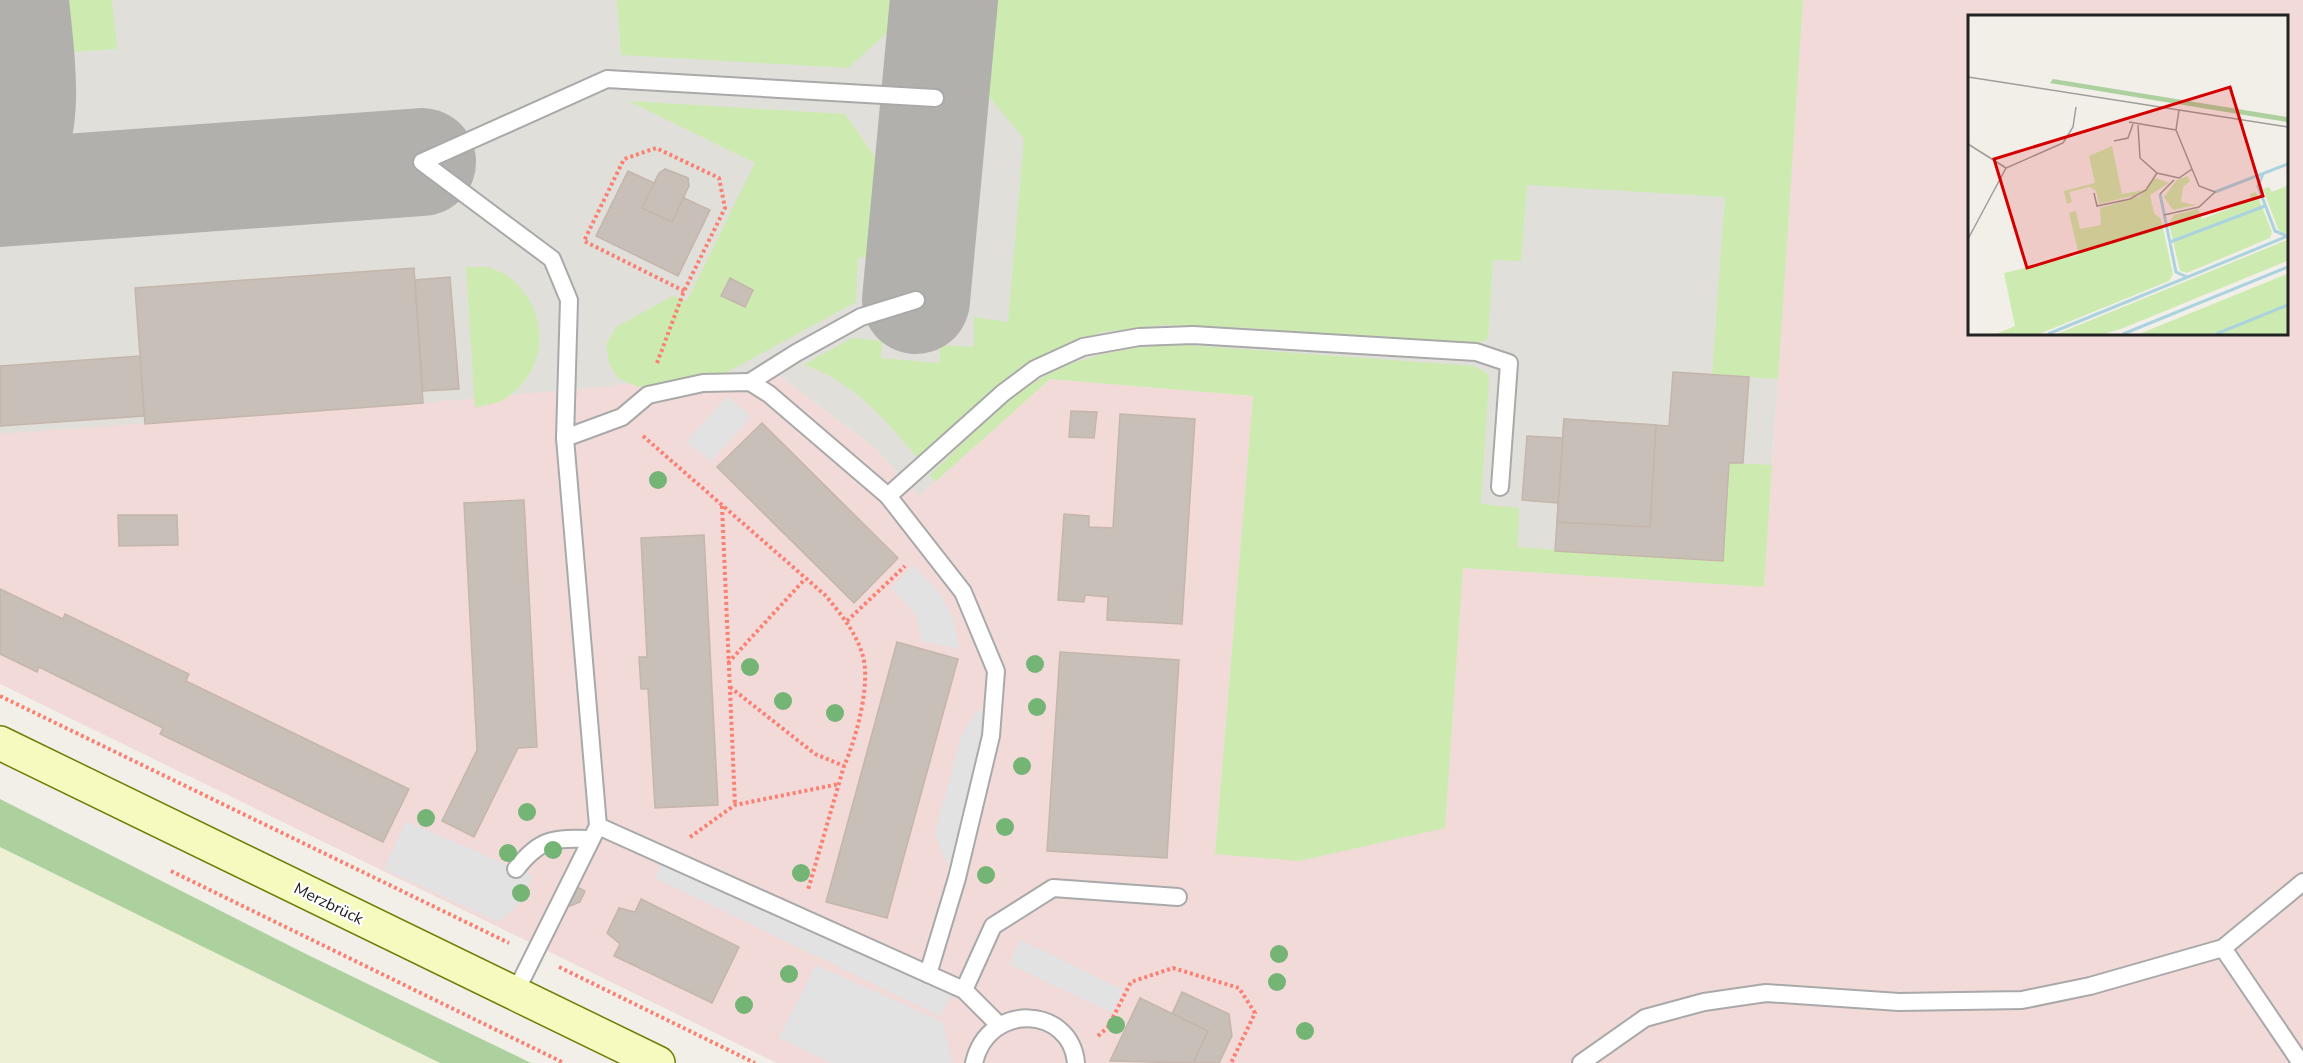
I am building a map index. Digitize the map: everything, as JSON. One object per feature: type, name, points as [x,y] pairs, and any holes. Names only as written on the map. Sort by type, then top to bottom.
[{"type":"main road","name":"Merzbrück","points":[[0,743],[658,1063]]},
{"type":"lane","points":[[515,993],[595,832],[565,438],[569,300],[552,259],[422,162],[607,79],[935,98]]},
{"type":"lane","points":[[565,438],[622,417],[648,395],[703,383],[750,382],[861,317],[916,300]]},
{"type":"lane","points":[[888,496],[1003,393],[1035,369],[1083,347],[1139,336],[1193,335],[1476,352],[1509,363],[1500,487]]},
{"type":"lane","points":[[750,382],[769,394],[888,496],[963,592],[996,671],[991,736],[957,878],[928,974]]},
{"type":"lane","points":[[516,869],[530,851],[545,842],[595,832],[675,861],[964,990],[999,1025]]},
{"type":"lane","points":[[1581,1063],[1645,1018],[1704,1002],[1766,993],[1899,1002],[2022,1000],[2090,986],[2223,948],[2303,882]]},
{"type":"lane","points":[[964,990],[993,926],[1053,888],[1178,897]]},
{"type":"lane","points":[[2223,948],[2301,1063]]},
{"type":"lane","points":[[974,1063],[977,1049],[986,1035],[999,1025],[1014,1018],[1031,1018],[1060,1031],[1075,1060]]},
{"type":"path","points":[[648,395],[653,373],[684,291],[725,208],[719,178],[656,148],[624,159],[584,241],[684,291]]},
{"type":"path","points":[[622,417],[825,595],[847,621],[863,655],[864,698],[853,747],[844,766],[800,917]]},
{"type":"path","points":[[722,506],[735,805]]},
{"type":"path","points":[[847,621],[927,546]]},
{"type":"path","points":[[728,663],[805,579]]},
{"type":"path","points":[[729,687],[814,754],[844,766]]},
{"type":"path","points":[[0,696],[755,1063]]},
{"type":"path","points":[[675,861],[693,834],[735,805],[839,784]]},
{"type":"path","points":[[170,871],[564,1063]]},
{"type":"path","points":[[1075,1060],[1108,1027],[1131,982],[1173,968],[1239,988],[1255,1014],[1231,1063]]},
{"type":"shaded area","points":[[0,0],[1803,0],[1764,587],[1463,568],[1445,828],[1299,861],[1215,854],[1253,396],[1050,379],[919,496],[875,448],[773,371],[423,403],[0,434]]},
{"type":"shaded area","points":[[1803,0],[2303,0],[2303,1063],[777,1063],[0,684],[0,431],[773,371],[875,448],[919,496],[1050,379],[1253,396],[1215,853],[1445,828],[1463,568],[1764,587]]},
{"type":"shaded area","points":[[728,396],[751,417],[711,461],[686,442]]},
{"type":"shaded area","points":[[913,565],[941,595],[954,620],[959,649],[922,641],[916,615],[891,588]]},
{"type":"shaded area","points":[[993,704],[957,878],[944,857],[935,833],[961,737],[976,712]]},
{"type":"shaded area","points":[[406,821],[533,876],[515,909],[498,922],[384,869]]},
{"type":"shaded area","points":[[665,856],[957,987],[940,1016],[655,878]]},
{"type":"shaded area","points":[[1020,940],[1124,990],[1112,1013],[1009,964]]},
{"type":"shaded area","points":[[816,965],[943,1022],[952,1063],[831,1063],[779,1038]]},
{"type":"green space","points":[[48,0],[112,0],[117,49],[55,53],[50,38]]},
{"type":"green space","points":[[617,0],[916,0],[916,7],[848,68],[621,55]]},
{"type":"green space","points":[[977,0],[1803,0],[1778,379],[1712,375],[1725,197],[1527,185],[1521,261],[1493,260],[1488,339],[1475,344],[1451,344],[1249,328],[1165,325],[1103,332],[1028,362],[917,457],[866,402],[837,380],[803,365],[852,338],[882,341],[881,358],[939,363],[941,345],[974,347],[974,317],[1008,322],[1024,139],[970,74]]},
{"type":"green space","points":[[629,101],[845,114],[897,188],[893,260],[858,257],[856,302],[722,375],[638,387],[618,378],[609,363],[606,344],[616,327],[673,296],[687,301],[755,163]]},
{"type":"green space","points":[[466,267],[488,267],[510,277],[524,293],[533,308],[538,324],[539,340],[537,357],[520,386],[503,400],[475,408]]},
{"type":"green space","points":[[1173,344],[1474,366],[1488,374],[1481,504],[1519,508],[1518,547],[1722,561],[1729,463],[1772,465],[1764,587],[1463,568],[1445,828],[1299,861],[1215,854],[1253,396],[1050,379],[935,482],[930,475],[1008,401],[1052,372],[1103,354]]},
{"type":"green space","points":[[0,799],[306,954],[531,1063],[440,1063],[0,847]]},
{"type":"green space","points":[[0,847],[7,850],[440,1063],[0,1063]]},
{"type":"building","points":[[665,169],[688,178],[684,198],[710,210],[678,276],[596,236],[628,171],[654,183]]},
{"type":"building","points":[[665,169],[688,178],[689,186],[672,222],[642,208],[659,173]]},
{"type":"building","points":[[414,268],[423,403],[145,424],[135,288]]},
{"type":"building","points":[[450,277],[459,389],[423,391],[415,280]]},
{"type":"building","points":[[730,278],[753,290],[745,307],[721,296]]},
{"type":"building","points":[[140,356],[144,416],[0,426],[0,366]]},
{"type":"building","points":[[1673,372],[1749,377],[1743,463],[1729,463],[1723,561],[1555,551],[1564,419],[1669,426]]},
{"type":"building","points":[[1071,411],[1097,412],[1094,438],[1069,437]]},
{"type":"building","points":[[1120,414],[1195,419],[1182,624],[1107,620],[1108,597],[1085,595],[1084,602],[1058,600],[1064,514],[1089,516],[1089,527],[1113,528]]},
{"type":"building","points":[[1564,419],[1656,425],[1650,527],[1557,522]]},
{"type":"building","points":[[762,423],[898,558],[854,603],[717,467]]},
{"type":"building","points":[[1527,436],[1563,438],[1558,503],[1522,500]]},
{"type":"building","points":[[524,500],[537,747],[518,748],[474,837],[442,821],[477,750],[464,503]]},
{"type":"building","points":[[118,515],[177,515],[178,545],[119,546]]},
{"type":"building","points":[[704,535],[718,805],[655,808],[648,689],[641,689],[639,657],[647,657],[641,538]]},
{"type":"building","points":[[0,589],[63,619],[65,614],[189,674],[186,681],[409,789],[383,842],[160,734],[163,728],[39,667],[37,672],[0,654]]},
{"type":"building","points":[[897,642],[958,659],[887,918],[826,902]]},
{"type":"building","points":[[1060,652],[1179,660],[1167,858],[1047,851]]},
{"type":"building","points":[[573,885],[585,891],[580,902],[570,906],[567,902]]},
{"type":"building","points":[[641,899],[739,947],[712,1003],[614,956],[620,944],[607,933],[619,908],[635,912]]},
{"type":"building","points":[[1182,992],[1229,1014],[1232,1036],[1219,1063],[1193,1063],[1208,1031],[1172,1014]]},
{"type":"building","points":[[1140,998],[1208,1031],[1193,1063],[1110,1061]]},
{"type":"taxiway","points":[[0,167],[11,152],[18,133],[21,111],[21,63],[15,0]]},
{"type":"taxiway","points":[[916,300],[944,0]]},
{"type":"taxiway","points":[[0,193],[422,162]]}]
